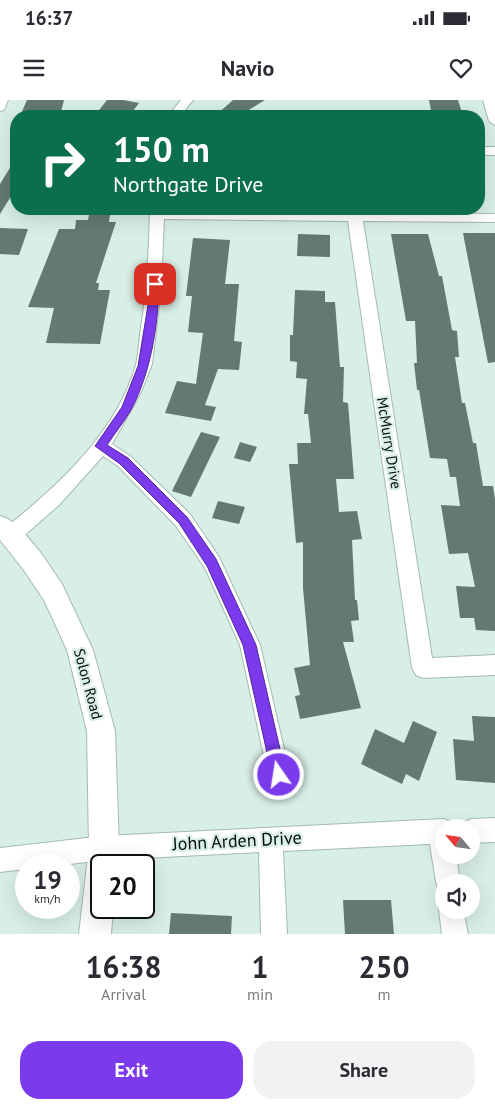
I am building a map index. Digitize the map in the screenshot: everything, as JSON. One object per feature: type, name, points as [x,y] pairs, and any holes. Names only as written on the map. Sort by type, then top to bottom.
[{"type":"main road","name":"Solon Road","points":[[6,530],[32,561],[53,592],[80,650],[100,731],[102,854]]},
{"type":"main road","name":"Solon Road","points":[[96,934],[97,919]]},
{"type":"street","points":[[0,107],[2,100]]},
{"type":"street","points":[[179,110],[187,100]]},
{"type":"street","points":[[489,100],[495,121]]},
{"type":"street","points":[[6,530],[46,507],[67,486],[100,446],[126,408],[143,366],[154,301],[157,215]]},
{"type":"street","points":[[256,215],[355,218],[495,218]]},
{"type":"street","name":"McMurry Drive","points":[[355,218],[423,668],[495,665]]},
{"type":"street","points":[[100,446],[124,461],[183,520],[212,562],[250,645],[279,775]]},
{"type":"street","points":[[480,831],[495,830]]},
{"type":"street","name":"John Arden Drive","points":[[155,855],[270,839],[435,832]]},
{"type":"street","points":[[270,839],[274,934]]},
{"type":"street","name":"John Arden Drive","points":[[0,860],[90,862]]},
{"type":"street","points":[[453,919],[455,934]]},
{"type":"building","points":[[27,100],[64,100],[62,110],[23,110]]},
{"type":"building","points":[[107,100],[139,103],[134,110],[99,110]]},
{"type":"building","points":[[233,100],[265,100],[249,110],[222,110]]},
{"type":"building","points":[[429,100],[458,100],[461,110],[431,110]]},
{"type":"building","points":[[10,168],[10,198],[0,214],[0,184]]},
{"type":"building","points":[[89,215],[110,215],[109,222],[116,222],[96,283],[99,283],[98,290],[110,290],[100,344],[46,343],[54,308],[28,307],[59,229],[75,229],[76,220],[88,220]]},
{"type":"building","points":[[0,228],[28,229],[19,255],[0,254]]},
{"type":"building","points":[[463,233],[495,233],[495,362],[488,363]]},
{"type":"building","points":[[298,234],[330,235],[330,257],[297,256]]},
{"type":"building","points":[[391,234],[428,234],[439,276],[442,276],[452,330],[457,331],[459,357],[455,357],[462,403],[465,403],[473,443],[476,443],[483,486],[493,486],[495,499],[495,631],[476,630],[474,618],[460,618],[456,586],[475,587],[468,553],[449,554],[441,505],[460,506],[456,477],[450,477],[447,459],[430,458],[419,390],[417,390],[414,363],[417,363],[415,321],[406,321]]},
{"type":"building","points":[[193,238],[230,240],[225,284],[239,284],[234,341],[242,342],[239,370],[218,369],[205,405],[216,407],[211,421],[165,413],[177,381],[196,384],[203,333],[188,332],[192,296],[186,296]]},
{"type":"building","points":[[295,290],[325,291],[325,302],[335,302],[340,367],[344,367],[343,402],[348,403],[354,479],[336,479],[339,512],[357,511],[362,539],[352,540],[355,600],[357,600],[359,620],[351,621],[354,642],[343,642],[361,708],[300,719],[295,696],[300,695],[294,668],[310,665],[303,588],[303,542],[296,543],[289,464],[298,464],[297,443],[311,443],[308,414],[304,414],[307,379],[296,378],[297,362],[290,361],[290,335],[293,335]]},
{"type":"building","points":[[201,432],[220,437],[191,497],[172,491]]},
{"type":"building","points":[[240,442],[257,447],[250,462],[234,458]]},
{"type":"building","points":[[218,501],[245,507],[239,524],[212,518]]},
{"type":"building","points":[[472,716],[495,717],[495,783],[456,780],[453,739],[474,741]]},
{"type":"building","points":[[413,721],[437,732],[419,781],[406,774],[402,784],[361,764],[375,729],[404,743]]},
{"type":"building","points":[[343,900],[391,900],[394,934],[345,934]]},
{"type":"building","points":[[171,913],[232,916],[231,934],[169,934]]},
{"type":"route","points":[[155,284],[143,366],[126,408],[100,446],[124,461],[183,520],[212,562],[250,645],[279,775]]}]
